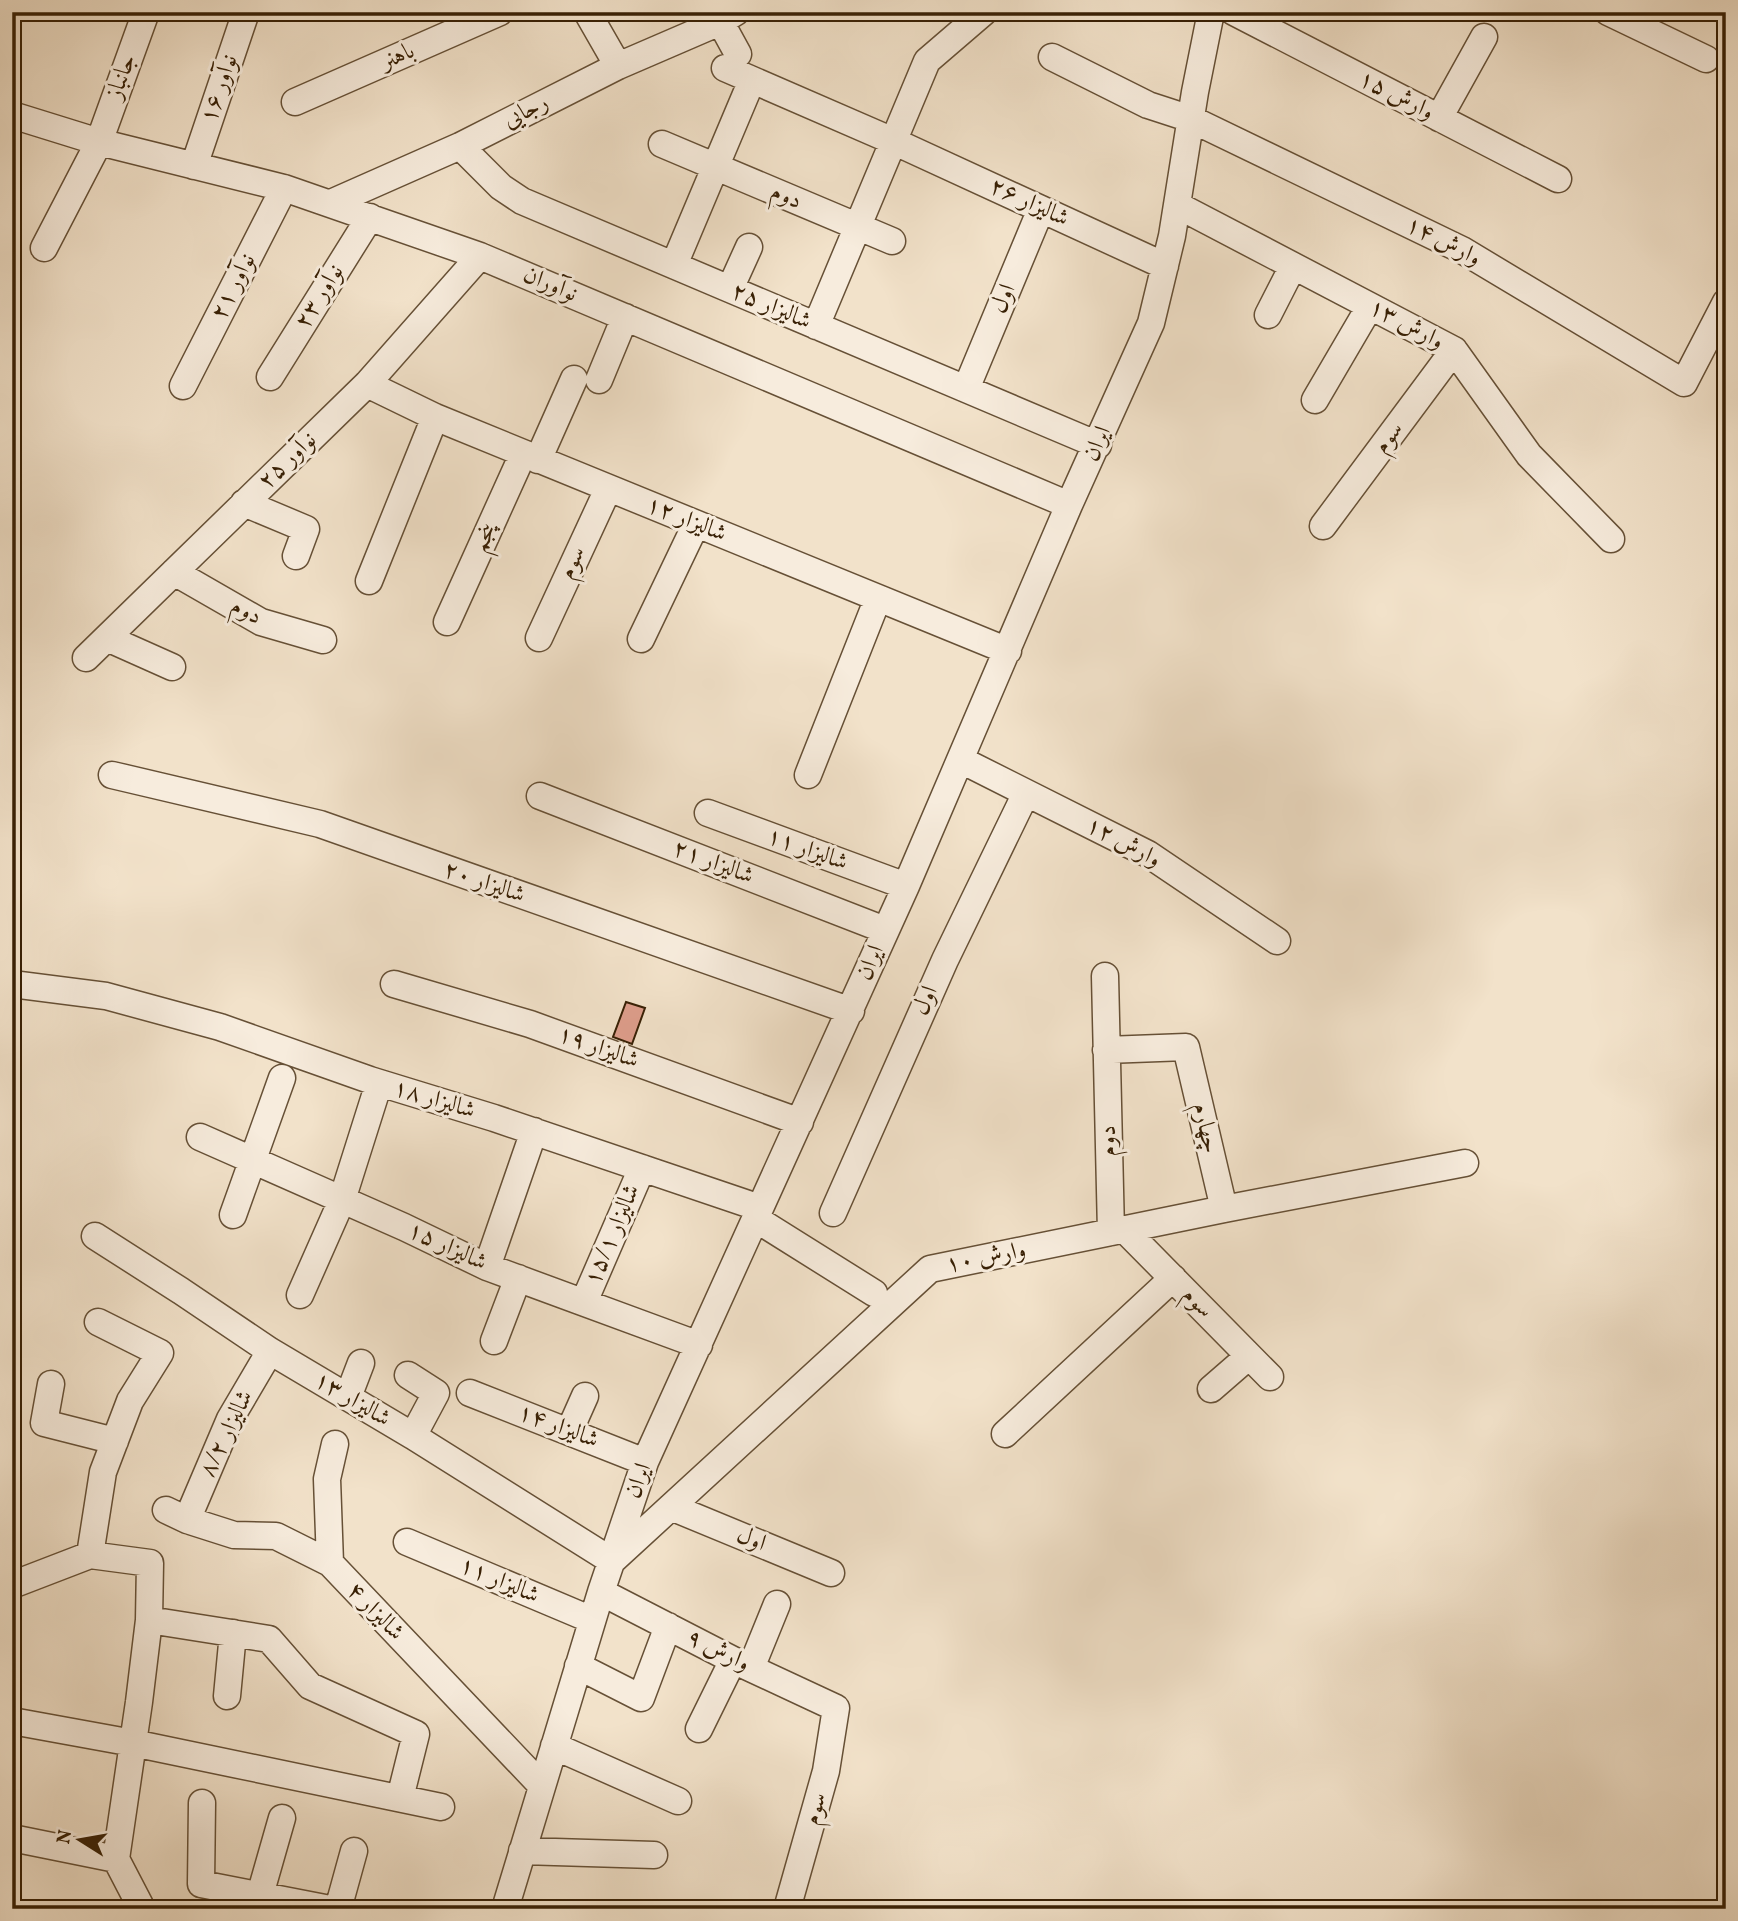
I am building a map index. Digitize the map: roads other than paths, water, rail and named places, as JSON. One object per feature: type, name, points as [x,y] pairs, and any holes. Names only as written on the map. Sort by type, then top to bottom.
[{"type":"street","name":"جانباز","points":[[44,248],[99,142],[146,12]]},
{"type":"street","name":"نوآور ۱۶","points":[[194,166],[246,12]]},
{"type":"street","name":"باهنر","points":[[295,102],[500,12]]},
{"type":"street","points":[[587,12],[618,66]]},
{"type":"street","points":[[816,326],[927,61],[984,12]]},
{"type":"street","name":"ایران","points":[[505,1909],[592,1620],[645,1462],[906,886],[1069,505],[1151,323],[1177,205],[1211,12]]},
{"type":"street","name":"وارش ۱۵","points":[[1234,12],[1558,179]]},
{"type":"street","points":[[1608,12],[1706,59]]},
{"type":"street","name":"رجایی","points":[[331,203],[460,146],[724,15]]},
{"type":"street","name":"شالیزار ۲۶","points":[[724,15],[731,61],[752,80],[893,141],[1165,266]]},
{"type":"street","points":[[1439,118],[1484,37]]},
{"type":"street","name":"وارش ۱۴","points":[[1052,57],[1149,105],[1191,119],[1462,250],[1684,383],[1726,302]]},
{"type":"street","points":[[674,265],[752,80]]},
{"type":"street","name":"نوآوران","points":[[12,115],[99,142],[284,188],[480,256],[1069,505]]},
{"type":"street","points":[[662,144],[715,167]]},
{"type":"street","name":"شالیزار ۲۵","points":[[460,146],[501,187],[522,201],[1098,445]]},
{"type":"street","name":"دوم","points":[[715,167],[857,226]]},
{"type":"street","name":"نوآور ۲۱","points":[[183,386],[284,188]]},
{"type":"street","name":"وارش ۱۳","points":[[1177,205],[1454,350],[1528,455],[1611,539]]},
{"type":"street","name":"اول","points":[[966,389],[1041,209]]},
{"type":"street","name":"نوآور ۲۳","points":[[270,377],[370,217]]},
{"type":"street","points":[[857,226],[892,241]]},
{"type":"street","points":[[730,289],[749,247]]},
{"type":"street","name":"نوآور ۲۵","points":[[86,658],[367,384],[480,256]]},
{"type":"street","points":[[1268,315],[1293,266]]},
{"type":"street","points":[[1315,400],[1370,306]]},
{"type":"street","points":[[531,457],[587,379],[625,317]]},
{"type":"street","name":"سوم","points":[[1323,526],[1454,350]]},
{"type":"street","name":"شالیزار ۱۲","points":[[367,384],[435,417],[531,457],[1008,651]]},
{"type":"street","points":[[369,581],[435,417]]},
{"type":"street","name":"پنجم","points":[[447,622],[531,457]]},
{"type":"street","name":"سوم","points":[[539,638],[608,489]]},
{"type":"street","points":[[244,503],[306,529],[296,556]]},
{"type":"street","points":[[641,639],[696,524]]},
{"type":"street","name":"دوم","points":[[174,572],[261,622],[323,640]]},
{"type":"street","points":[[808,775],[878,598]]},
{"type":"street","points":[[107,638],[172,667]]},
{"type":"street","name":"وارش ۱۲","points":[[961,760],[1148,854],[1277,941]]},
{"type":"street","name":"شالیزار ۲۰","points":[[112,775],[320,824],[850,1011]]},
{"type":"street","name":"اول","points":[[833,1213],[945,960],[1026,793]]},
{"type":"street","name":"شالیزار ۲۱","points":[[540,796],[885,930]]},
{"type":"street","name":"شالیزار ۱۱","points":[[708,813],[906,886]]},
{"type":"street","name":"دوم","points":[[1105,976],[1118,1231]]},
{"type":"street","name":"شالیزار ۱۸","points":[[12,984],[106,996],[220,1027],[379,1083],[642,1168],[758,1213],[874,1293]]},
{"type":"street","name":"شالیزار ۱۹","points":[[394,984],[530,1024],[800,1122]]},
{"type":"street","name":"چهارم","points":[[1107,1050],[1186,1047],[1224,1209]]},
{"type":"street","points":[[233,1215],[282,1079]]},
{"type":"street","points":[[300,1295],[342,1200],[379,1083]]},
{"type":"street","points":[[487,1267],[534,1131]]},
{"type":"street","name":"شالیزار ۱۵","points":[[200,1137],[487,1267],[699,1345]]},
{"type":"street","name":"وارش ۱۰","points":[[612,1561],[930,1269],[1465,1163]]},
{"type":"street","name":"شالیزار ۱۵/۱","points":[[584,1302],[642,1168]]},
{"type":"street","name":"سوم","points":[[1118,1231],[1173,1278],[1270,1377]]},
{"type":"street","name":"شالیزار ۱۳","points":[[95,1236],[270,1351],[413,1436],[612,1561]]},
{"type":"street","points":[[494,1341],[518,1278]]},
{"type":"street","points":[[1004,1434],[1173,1278]]},
{"type":"street","points":[[90,1555],[103,1472],[130,1401],[160,1353],[98,1322]]},
{"type":"street","name":"شالیزار ۸/۲","points":[[177,1515],[270,1351]]},
{"type":"street","points":[[1211,1389],[1249,1356]]},
{"type":"street","points":[[348,1397],[361,1363]]},
{"type":"street","points":[[408,1375],[436,1393],[413,1436]]},
{"type":"street","points":[[51,1384],[44,1423],[115,1441]]},
{"type":"street","name":"شالیزار ۱۴","points":[[470,1393],[645,1462]]},
{"type":"street","points":[[569,1432],[585,1396]]},
{"type":"street","points":[[330,1563],[327,1479],[335,1444]]},
{"type":"street","name":"اول","points":[[671,1507],[831,1573]]},
{"type":"street","name":"شالیزار ۴","points":[[177,1515],[234,1535],[276,1536],[330,1563],[542,1786]]},
{"type":"street","name":"شالیزار ۱۱","points":[[407,1542],[592,1620]]},
{"type":"street","points":[[12,1585],[90,1555],[150,1563],[149,1620],[116,1859],[142,1909]]},
{"type":"street","name":"وارش ۹","points":[[601,1592],[742,1664],[836,1708]]},
{"type":"street","points":[[699,1729],[777,1604]]},
{"type":"street","points":[[149,1620],[269,1639],[310,1686],[416,1734],[400,1798]]},
{"type":"street","points":[[578,1667],[641,1698],[668,1626]]},
{"type":"street","points":[[227,1696],[233,1633]]},
{"type":"street","name":"سوم","points":[[787,1909],[826,1771],[836,1708]]},
{"type":"street","points":[[12,1721],[133,1743],[441,1807]]},
{"type":"street","points":[[554,1746],[678,1801]]},
{"type":"street","points":[[202,1803],[201,1884],[325,1908],[354,1851]]},
{"type":"street","points":[[260,1895],[282,1818]]},
{"type":"street","points":[[12,1838],[116,1859]]},
{"type":"street","points":[[522,1851],[654,1855]]}]
